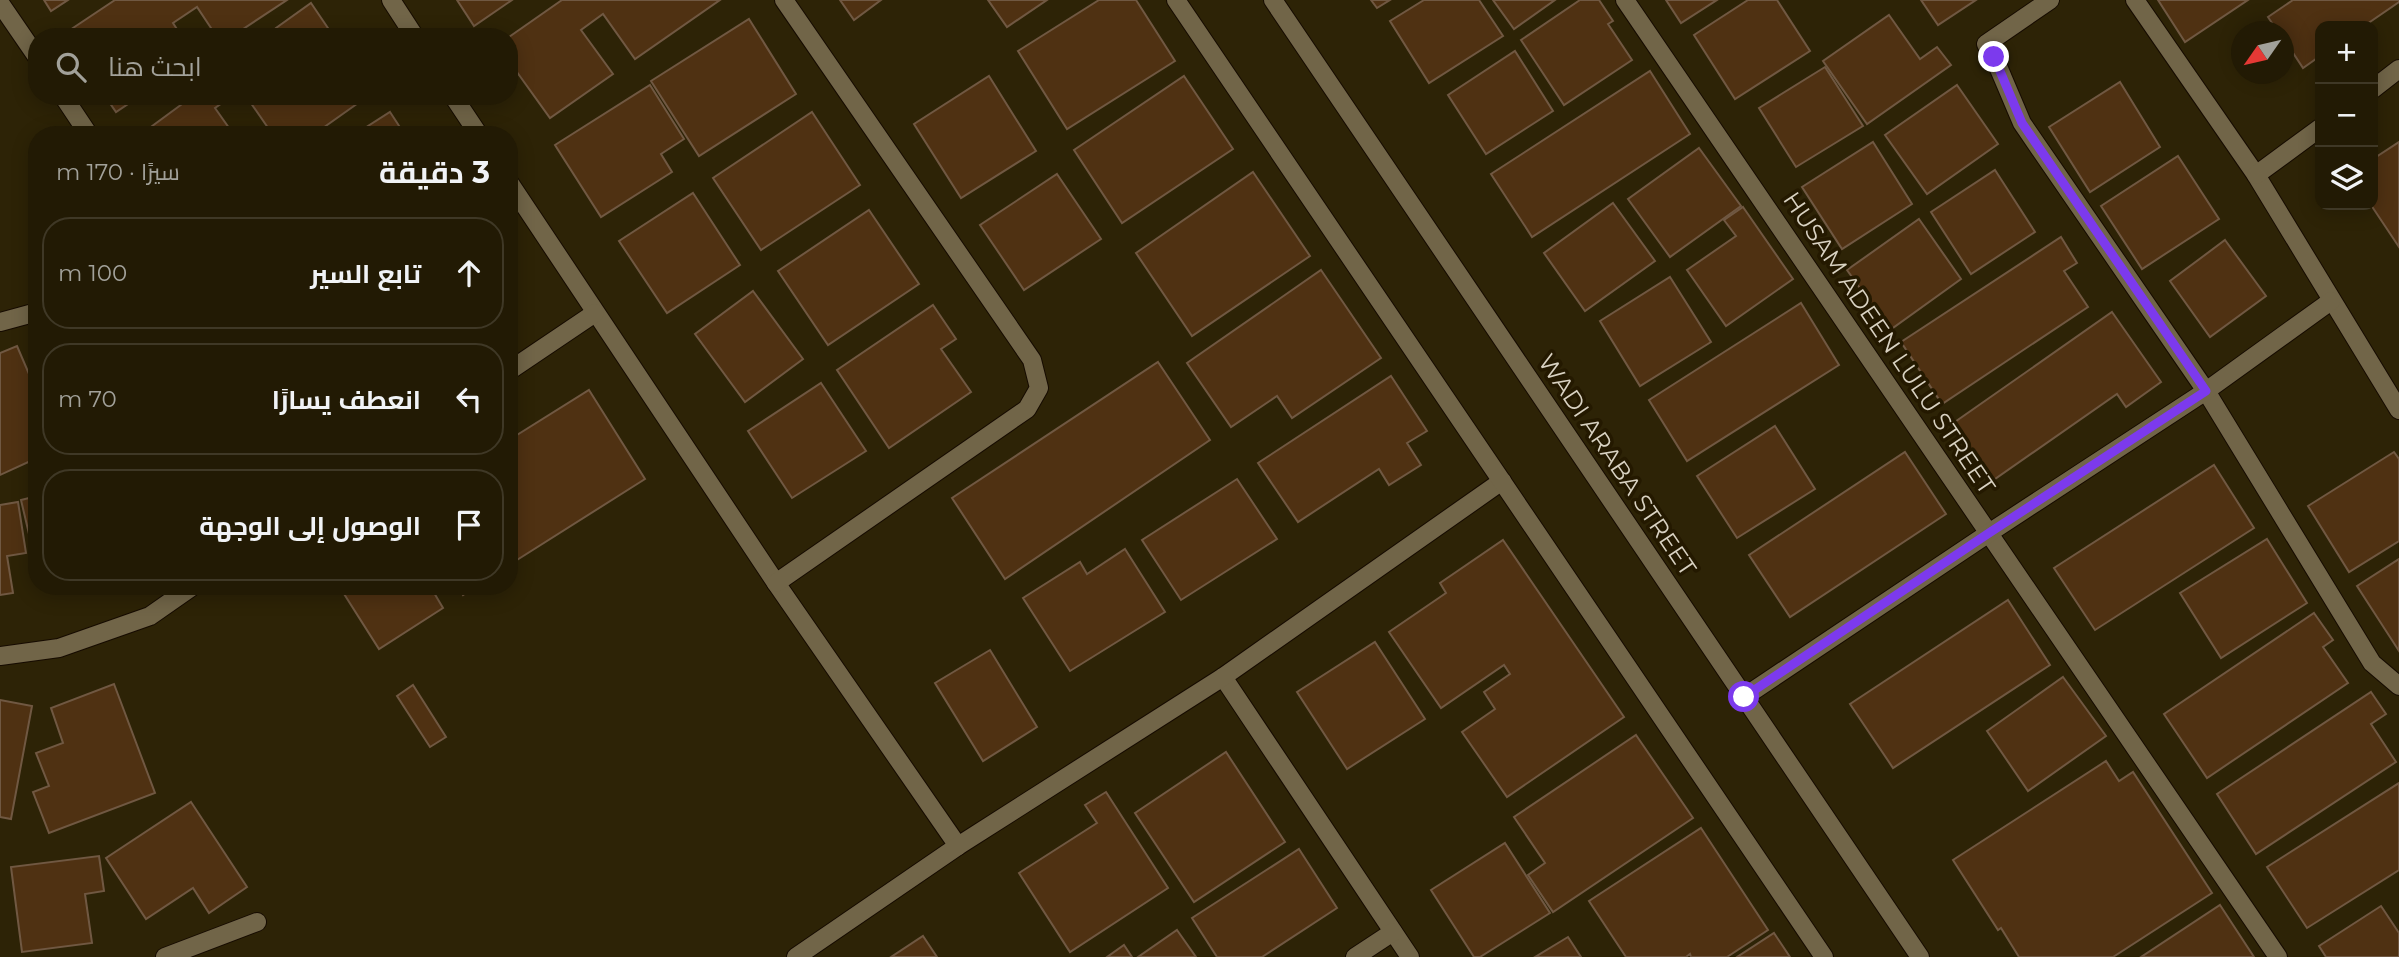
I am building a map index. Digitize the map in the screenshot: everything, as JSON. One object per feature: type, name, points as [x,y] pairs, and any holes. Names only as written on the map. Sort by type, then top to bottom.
[{"type":"street","points":[[391,0],[409,28]]},
{"type":"street","points":[[776,583],[1027,409],[1039,388],[1032,360],[784,0]]},
{"type":"street","points":[[1177,0],[1824,957]]},
{"type":"street","name":"WADI ARABA STREET","points":[[1273,0],[1920,957]]},
{"type":"street","name":"HUSAM ADEEN LULU STREET","points":[[1625,0],[2278,957]]},
{"type":"street","points":[[2050,0],[1986,44],[2022,123],[2206,391],[2372,663],[2399,686]]},
{"type":"street","points":[[2135,0],[2256,175],[2399,410]]},
{"type":"street","points":[[0,3],[28,44]]},
{"type":"street","points":[[2378,85],[2399,69]]},
{"type":"street","points":[[69,105],[83,126]]},
{"type":"street","points":[[459,105],[472,126]]},
{"type":"street","points":[[2256,175],[2315,132]]},
{"type":"street","points":[[518,196],[776,583],[958,846]]},
{"type":"street","points":[[1744,697],[2206,391],[2331,301]]},
{"type":"street","points":[[518,365],[595,313]]},
{"type":"street","points":[[0,322],[28,314]]},
{"type":"street","points":[[796,957],[958,846],[1223,677],[1502,481]]},
{"type":"street","points":[[0,656],[60,648],[150,616],[180,595]]},
{"type":"street","points":[[1223,677],[1410,957]]},
{"type":"street","points":[[165,957],[257,922]]},
{"type":"street","points":[[1355,957],[1393,932]]},
{"type":"building","points":[[44,0],[68,0],[51,11]]},
{"type":"building","points":[[115,0],[287,0],[245,28],[211,28],[197,7],[173,23],[176,28],[73,28]]},
{"type":"building","points":[[457,0],[512,0],[474,26]]},
{"type":"building","points":[[562,0],[720,0],[635,59],[603,14],[581,30],[613,74],[550,118],[518,74],[518,31]]},
{"type":"building","points":[[840,0],[881,0],[854,20]]},
{"type":"building","points":[[988,0],[1047,0],[1007,27]]},
{"type":"building","points":[[1099,0],[1136,0],[1175,61],[1067,129],[1018,51]]},
{"type":"building","points":[[1371,0],[1390,0],[1377,8]]},
{"type":"building","points":[[1424,0],[1479,0],[1503,36],[1429,83],[1390,21]]},
{"type":"building","points":[[1493,0],[1555,0],[1514,29]]},
{"type":"building","points":[[1580,0],[1599,0],[1613,21],[1608,24],[1632,60],[1564,105],[1521,40]]},
{"type":"building","points":[[1666,0],[1717,0],[1681,23]]},
{"type":"building","points":[[1748,0],[1777,0],[1810,51],[1735,99],[1694,35]]},
{"type":"building","points":[[1921,0],[1976,0],[1938,25]]},
{"type":"building","points":[[2158,0],[2248,0],[2185,42]]},
{"type":"building","points":[[2293,0],[2399,0],[2371,21],[2315,21],[2315,60],[2303,68],[2294,54],[2294,21],[2271,21],[2268,17]]},
{"type":"building","points":[[311,3],[328,28],[276,28]]},
{"type":"building","points":[[1889,15],[1920,59],[1937,47],[1951,65],[1867,124],[1823,61]]},
{"type":"building","points":[[749,19],[796,94],[699,156],[651,81]]},
{"type":"building","points":[[1515,51],[1553,111],[1486,154],[1448,95]]},
{"type":"building","points":[[1825,67],[1863,126],[1796,167],[1759,108]]},
{"type":"building","points":[[1650,71],[1690,134],[1532,237],[1491,174]]},
{"type":"building","points":[[989,76],[1036,151],[961,198],[914,124]]},
{"type":"building","points":[[1184,76],[1233,149],[1122,223],[1074,150]]},
{"type":"building","points":[[2120,82],[2160,147],[2090,192],[2049,127]]},
{"type":"building","points":[[650,85],[684,139],[661,154],[672,172],[601,217],[555,145]]},
{"type":"building","points":[[1957,85],[1998,144],[1927,194],[1885,135]]},
{"type":"building","points":[[111,105],[126,105],[116,112]]},
{"type":"building","points":[[181,105],[219,105],[215,108],[228,126],[152,126]]},
{"type":"building","points":[[252,105],[355,105],[326,126],[267,126]]},
{"type":"building","points":[[390,112],[399,126],[368,126]]},
{"type":"building","points":[[812,112],[860,185],[761,250],[713,178]]},
{"type":"building","points":[[1873,142],[1912,204],[1842,249],[1802,187]]},
{"type":"building","points":[[2399,142],[2399,247],[2374,210],[2378,210],[2378,156]]},
{"type":"building","points":[[1699,148],[1741,206],[1670,257],[1628,199]]},
{"type":"building","points":[[2178,156],[2219,219],[2142,269],[2101,206]]},
{"type":"building","points":[[1995,170],[2035,232],[1971,274],[1931,212]]},
{"type":"building","points":[[1253,172],[1310,256],[1192,336],[1136,253]]},
{"type":"building","points":[[1057,174],[1101,239],[1024,290],[980,225]]},
{"type":"building","points":[[693,193],[740,265],[667,313],[619,241]]},
{"type":"building","points":[[1613,203],[1655,261],[1585,311],[1544,253]]},
{"type":"building","points":[[1743,207],[1793,279],[1726,326],[1687,270],[1736,236],[1724,220]]},
{"type":"building","points":[[869,210],[919,284],[828,345],[778,271]]},
{"type":"building","points":[[1919,219],[1961,279],[1890,330],[1847,270]]},
{"type":"building","points":[[2061,237],[2077,263],[2064,271],[2088,307],[1942,404],[1901,342]]},
{"type":"building","points":[[2225,240],[2266,296],[2210,337],[2170,281]]},
{"type":"building","points":[[1321,270],[1381,358],[1292,418],[1277,396],[1231,427],[1187,363]]},
{"type":"building","points":[[1670,277],[1711,342],[1640,386],[1600,321]]},
{"type":"building","points":[[753,291],[803,359],[745,402],[695,334]]},
{"type":"building","points":[[1801,303],[1839,365],[1687,461],[1649,400]]},
{"type":"building","points":[[933,305],[956,339],[941,349],[971,392],[889,448],[837,370]]},
{"type":"building","points":[[2112,312],[2161,382],[2126,407],[2117,394],[1992,481],[1952,424]]},
{"type":"building","points":[[17,346],[28,372],[28,462],[0,475],[0,353]]},
{"type":"building","points":[[1158,362],[1210,440],[1005,579],[952,498]]},
{"type":"building","points":[[1391,376],[1427,431],[1407,443],[1421,465],[1389,485],[1379,469],[1298,522],[1258,463]]},
{"type":"building","points":[[821,383],[866,451],[792,498],[748,431]]},
{"type":"building","points":[[589,390],[645,479],[518,559],[518,434]]},
{"type":"building","points":[[1775,426],[1815,489],[1737,538],[1697,476]]},
{"type":"building","points":[[1905,452],[1946,514],[1790,617],[1749,555]]},
{"type":"building","points":[[2394,452],[2399,459],[2399,541],[2349,572],[2308,506]]},
{"type":"building","points":[[2214,465],[2254,528],[2095,630],[2054,568]]},
{"type":"building","points":[[1237,479],[1277,539],[1181,600],[1142,540]]},
{"type":"building","points":[[28,498],[28,530],[21,500]]},
{"type":"building","points":[[18,502],[26,553],[7,556],[13,593],[0,595],[0,505]]},
{"type":"building","points":[[2267,539],[2307,603],[2221,658],[2180,593]]},
{"type":"building","points":[[1503,540],[1624,717],[1507,797],[1462,732],[1495,709],[1484,692],[1510,674],[1504,665],[1441,708],[1389,632],[1446,593],[1440,583]]},
{"type":"building","points":[[1125,549],[1165,612],[1070,671],[1023,598],[1080,562],[1087,574]]},
{"type":"building","points":[[2399,559],[2399,651],[2357,586]]},
{"type":"building","points":[[345,595],[435,595],[443,608],[379,649]]},
{"type":"building","points":[[2008,600],[2050,665],[1893,768],[1850,704]]},
{"type":"building","points":[[2314,613],[2333,640],[2323,647],[2348,683],[2207,778],[2164,714]]},
{"type":"building","points":[[1375,642],[1425,719],[1347,769],[1297,692]]},
{"type":"building","points":[[990,650],[1037,727],[983,761],[935,683]]},
{"type":"building","points":[[2063,677],[2106,736],[2028,791],[1987,731]]},
{"type":"building","points":[[114,684],[155,793],[49,833],[33,792],[49,786],[36,753],[63,743],[51,708]]},
{"type":"building","points":[[413,685],[446,737],[430,747],[397,696]]},
{"type":"building","points":[[2371,692],[2386,714],[2371,724],[2396,762],[2256,854],[2217,794]]},
{"type":"building","points":[[0,700],[32,706],[11,819],[0,817]]},
{"type":"building","points":[[1636,735],[1693,818],[1553,912],[1528,875],[1545,863],[1514,817]]},
{"type":"building","points":[[1226,752],[1285,842],[1194,902],[1135,813]]},
{"type":"building","points":[[2106,761],[2119,781],[2133,772],[2212,893],[2113,957],[2019,957],[2001,928],[1998,930],[1953,860]]},
{"type":"building","points":[[2399,783],[2399,870],[2307,928],[2267,867]]},
{"type":"building","points":[[1106,792],[1168,888],[1070,952],[1019,873],[1097,823],[1085,805]]},
{"type":"building","points":[[191,802],[247,887],[209,913],[193,888],[146,919],[106,858]]},
{"type":"building","points":[[1701,828],[1768,930],[1727,957],[1691,957],[1690,954],[1686,957],[1626,957],[1589,901]]},
{"type":"building","points":[[1505,843],[1550,913],[1480,957],[1474,957],[1431,890]]},
{"type":"building","points":[[1299,849],[1337,908],[1262,957],[1217,957],[1192,918]]},
{"type":"building","points":[[99,856],[104,891],[85,894],[92,943],[22,952],[11,867]]},
{"type":"building","points":[[2220,905],[2254,957],[2141,957]]},
{"type":"building","points":[[2381,906],[2399,933],[2399,957],[2326,957],[2319,946]]},
{"type":"building","points":[[1177,930],[1196,957],[1138,957]]},
{"type":"building","points":[[1774,933],[1790,957],[1737,957]]},
{"type":"building","points":[[923,936],[937,957],[891,957]]},
{"type":"building","points":[[1568,937],[1581,957],[1535,957]]},
{"type":"building","points":[[1124,945],[1132,957],[1107,957]]},
{"type":"route","points":[[1744,697],[2206,391],[2022,123],[1994,57]]}]
